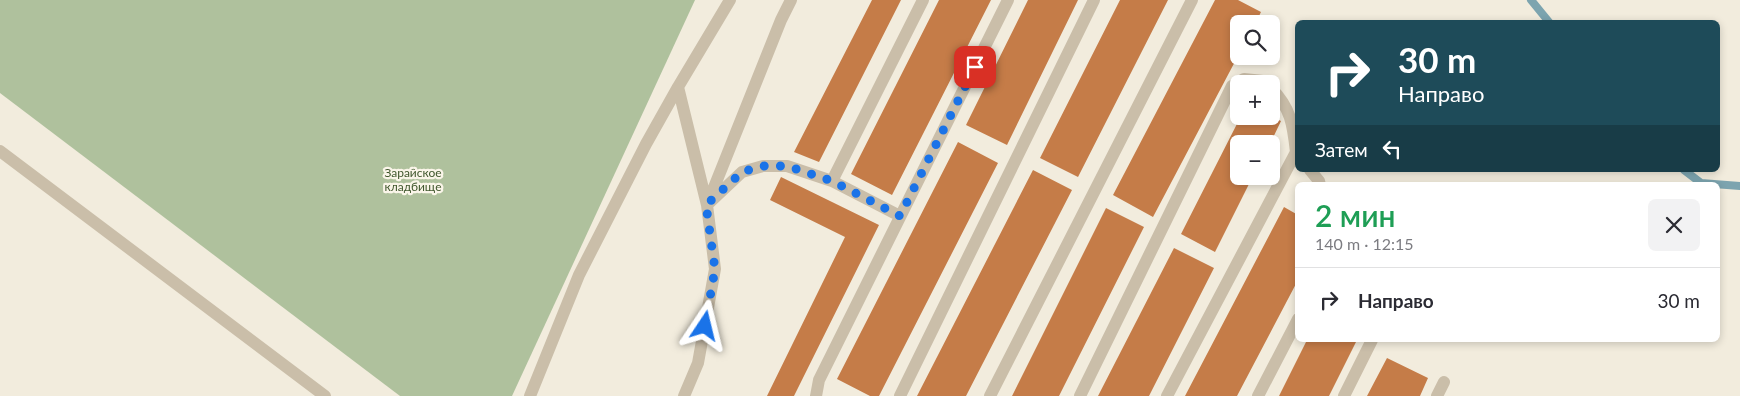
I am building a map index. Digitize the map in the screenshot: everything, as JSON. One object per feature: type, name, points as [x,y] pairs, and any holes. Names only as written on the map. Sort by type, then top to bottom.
[{"type":"street","points":[[530,396],[579,275],[646,144],[730,0]]},
{"type":"street","points":[[706,205],[780,20],[790,0]]},
{"type":"street","points":[[832,181],[923,0]]},
{"type":"street","points":[[816,396],[819,380],[1008,0]]},
{"type":"street","points":[[900,396],[1094,0]]},
{"type":"street","points":[[990,396],[1192,0]]},
{"type":"street","points":[[678,87],[706,205],[715,269],[698,364],[684,396]]},
{"type":"street","points":[[1080,396],[1230,90]]},
{"type":"street","points":[[1280,97],[1293,125],[1295,139]]},
{"type":"street","points":[[0,151],[324,396]]},
{"type":"street","points":[[1167,396],[1295,157]]},
{"type":"street","points":[[706,205],[742,172],[763,166],[787,166],[832,181],[900,216]]},
{"type":"street","points":[[1312,172],[1319,182]]},
{"type":"street","points":[[1258,396],[1295,325]]},
{"type":"street","points":[[1344,396],[1371,342]]},
{"type":"street","points":[[1437,396],[1444,382]]},
{"type":"green space","name":"Зарайское кладбище","points":[[0,0],[695,0],[512,396],[400,396],[0,93]]},
{"type":"building","points":[[872,0],[901,0],[819,162],[794,152]]},
{"type":"building","points":[[939,0],[991,0],[892,195],[851,174]]},
{"type":"building","points":[[1028,0],[1078,0],[1007,145],[966,125]]},
{"type":"building","points":[[1120,0],[1168,0],[1078,177],[1040,158]]},
{"type":"building","points":[[1215,0],[1238,0],[1261,12],[1260,15],[1230,15],[1230,65],[1233,65],[1153,217],[1113,195]]},
{"type":"building","points":[[1236,125],[1279,125],[1274,135],[1231,135]]},
{"type":"building","points":[[1230,138],[1230,185],[1248,185],[1215,252],[1181,234]]},
{"type":"building","points":[[958,142],[998,163],[879,396],[870,396],[837,379]]},
{"type":"building","points":[[1033,170],[1072,190],[966,396],[917,396]]},
{"type":"building","points":[[781,177],[879,225],[794,396],[767,396],[845,237],[770,200]]},
{"type":"building","points":[[1284,207],[1295,213],[1295,286],[1237,396],[1185,396]]},
{"type":"building","points":[[1106,208],[1144,227],[1059,396],[1012,396]]},
{"type":"building","points":[[1174,248],[1214,268],[1149,396],[1098,396]]},
{"type":"building","points":[[1306,342],[1356,342],[1329,396],[1279,396]]},
{"type":"building","points":[[1387,358],[1428,378],[1420,396],[1367,396]]},
{"type":"waterway","points":[[1531,0],[1547,20]]},
{"type":"waterway","points":[[1687,172],[1700,182]]},
{"type":"waterway","points":[[1720,184],[1740,186]]},
{"type":"route","points":[[705,326],[715,269],[706,205],[742,172],[763,166],[787,166],[832,181],[900,216],[975,67]]}]
